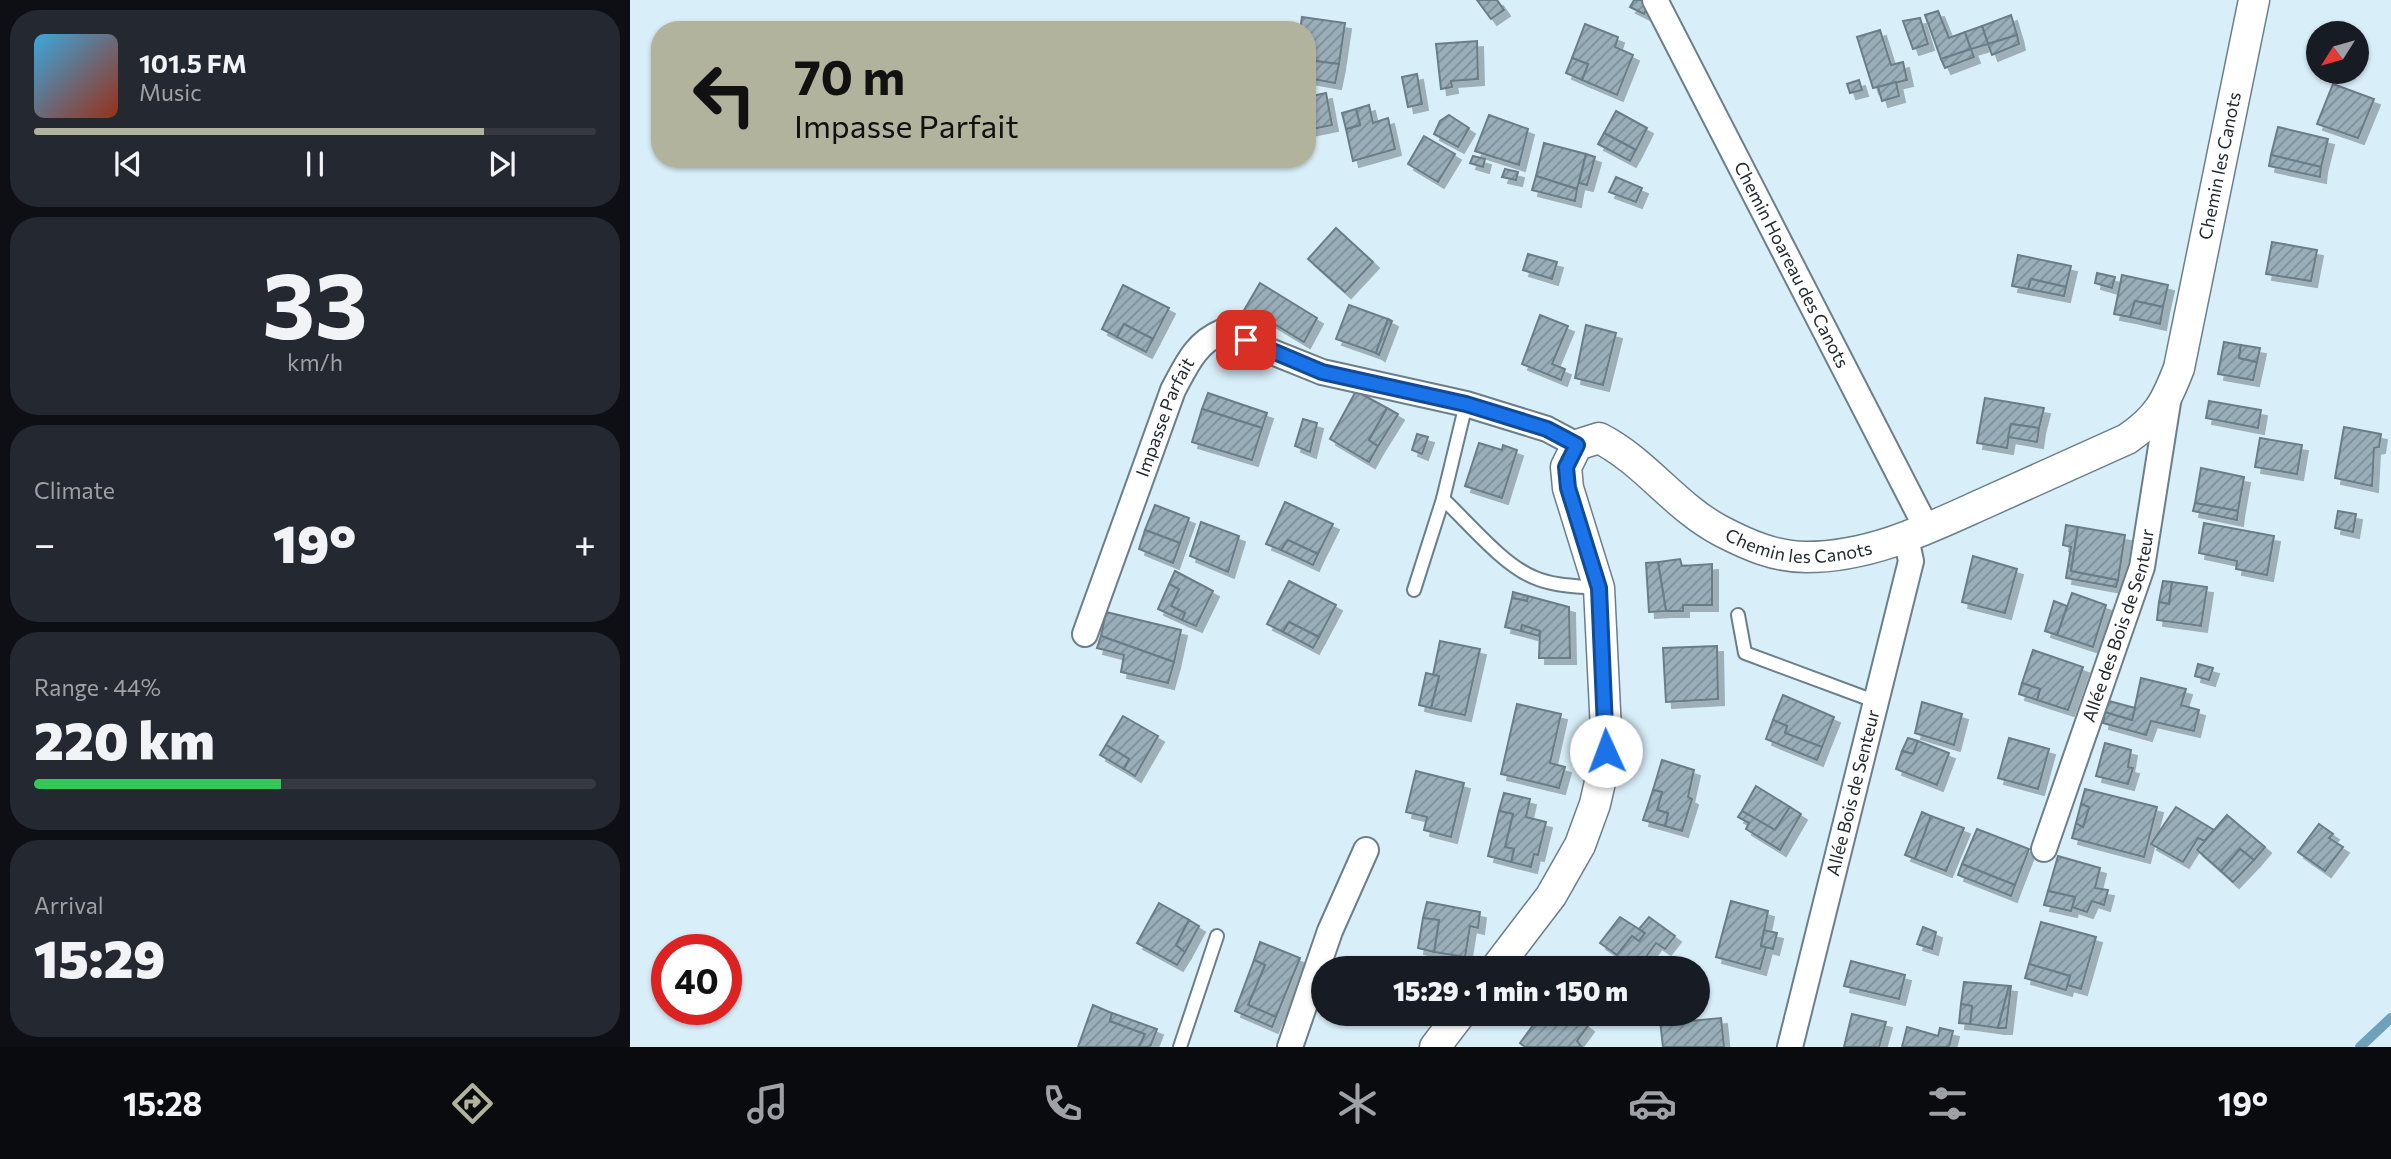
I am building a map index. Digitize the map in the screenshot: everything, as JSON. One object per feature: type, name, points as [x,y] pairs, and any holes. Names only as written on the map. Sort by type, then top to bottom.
[{"type":"street","name":"Chemin Hoareau des Canots","points":[[1655,0],[1916,533]]},
{"type":"street","name":"Chemin les Canots","points":[[1577,445],[1600,438],[1617,447],[1677,500],[1718,529],[1765,552],[1804,557],[1838,555],[1916,533],[2127,439],[2152,421],[2169,395],[2179,368],[2254,0]]},
{"type":"street","name":"Impasse Parfait","points":[[1085,634],[1173,390],[1192,354],[1209,337],[1222,332],[1322,372],[1466,404],[1547,429],[1577,445]]},
{"type":"street","name":"Allée des Bois de Senteur","points":[[2044,849],[2142,567],[2169,395]]},
{"type":"street","points":[[1505,956],[1551,896],[1580,845],[1595,804],[1606,751],[1599,588],[1568,488],[1566,467],[1577,445]]},
{"type":"street","name":"Allée Bois de Senteur","points":[[1790,1047],[1877,702],[1916,533]]},
{"type":"street","points":[[1290,1047],[1330,931],[1366,850]]},
{"type":"street","points":[[1435,1047],[1451,1026]]},
{"type":"lane","points":[[1414,590],[1443,499],[1466,404]]},
{"type":"lane","points":[[1443,499],[1513,564],[1532,577],[1558,585],[1599,588]]},
{"type":"lane","points":[[1738,615],[1745,653],[1877,702]]},
{"type":"lane","points":[[1180,1047],[1217,936]]},
{"type":"building","points":[[1477,0],[1497,0],[1504,10],[1491,19]]},
{"type":"building","points":[[1634,0],[1651,0],[1644,14],[1630,7]]},
{"type":"building","points":[[1938,11],[1949,38],[1965,32],[1971,49],[1941,59],[1925,15]]},
{"type":"building","points":[[2011,15],[2017,35],[1988,44],[1982,26]]},
{"type":"building","points":[[1302,17],[1345,23],[1339,64],[1316,61],[1316,21],[1301,21]]},
{"type":"building","points":[[1920,18],[1928,44],[1913,49],[1903,21]]},
{"type":"building","points":[[1585,24],[1618,37],[1615,47],[1633,55],[1617,95],[1582,80],[1588,64],[1572,58]]},
{"type":"building","points":[[1982,26],[1988,44],[1971,49],[1965,32]]},
{"type":"building","points":[[1880,30],[1891,65],[1903,62],[1907,80],[1873,88],[1857,37]]},
{"type":"building","points":[[2017,35],[2019,44],[1992,55],[1988,44]]},
{"type":"building","points":[[1477,41],[1478,79],[1451,81],[1452,87],[1441,89],[1436,44]]},
{"type":"building","points":[[1971,49],[1974,57],[1945,68],[1941,59]]},
{"type":"building","points":[[1572,58],[1588,64],[1582,80],[1566,73]]},
{"type":"building","points":[[1316,61],[1339,64],[1335,83],[1316,80]]},
{"type":"building","points":[[1417,74],[1422,104],[1408,107],[1402,77]]},
{"type":"building","points":[[1859,80],[1862,90],[1850,93],[1847,84]]},
{"type":"building","points":[[1896,82],[1899,96],[1882,101],[1878,87]]},
{"type":"building","points":[[2333,84],[2374,99],[2358,138],[2317,124]]},
{"type":"building","points":[[1326,93],[1332,125],[1316,128],[1316,95]]},
{"type":"building","points":[[1369,105],[1373,123],[1388,118],[1395,149],[1353,161],[1346,129],[1360,125],[1356,109]]},
{"type":"building","points":[[1356,109],[1360,125],[1346,129],[1342,113]]},
{"type":"building","points":[[1616,111],[1647,128],[1636,150],[1604,133]]},
{"type":"building","points":[[1449,115],[1469,128],[1458,147],[1434,134],[1440,121]]},
{"type":"building","points":[[1489,115],[1528,129],[1519,165],[1475,151]]},
{"type":"building","points":[[2278,127],[2328,139],[2321,167],[2271,155]]},
{"type":"building","points":[[1604,133],[1636,150],[1630,161],[1598,144]]},
{"type":"building","points":[[1424,136],[1455,154],[1438,182],[1408,164]]},
{"type":"building","points":[[1544,143],[1586,154],[1577,189],[1536,176]]},
{"type":"building","points":[[1586,154],[1595,157],[1587,185],[1579,183]]},
{"type":"building","points":[[2271,155],[2321,167],[2320,177],[2269,166]]},
{"type":"building","points":[[1473,156],[1485,159],[1483,167],[1470,163]]},
{"type":"building","points":[[1505,169],[1518,172],[1516,180],[1502,177]]},
{"type":"building","points":[[1536,176],[1577,189],[1575,201],[1532,190]]},
{"type":"building","points":[[1616,177],[1642,188],[1636,202],[1609,192]]},
{"type":"building","points":[[1336,228],[1373,262],[1345,292],[1308,259]]},
{"type":"building","points":[[2272,242],[2317,250],[2311,281],[2266,274]]},
{"type":"building","points":[[1528,254],[1557,262],[1552,279],[1523,270]]},
{"type":"building","points":[[2018,255],[2071,266],[2066,287],[2031,279],[2028,289],[2012,286]]},
{"type":"building","points":[[2097,273],[2115,277],[2112,288],[2095,283]]},
{"type":"building","points":[[2122,275],[2168,285],[2163,307],[2135,301],[2130,317],[2114,314]]},
{"type":"building","points":[[2031,279],[2066,287],[2064,296],[2028,289]]},
{"type":"building","points":[[1260,283],[1317,318],[1304,342],[1253,311],[1248,321],[1240,317]]},
{"type":"building","points":[[1123,285],[1169,308],[1153,339],[1124,324],[1117,337],[1102,329]]},
{"type":"building","points":[[2135,301],[2163,307],[2160,324],[2130,317]]},
{"type":"building","points":[[1349,305],[1388,319],[1376,353],[1336,339]]},
{"type":"building","points":[[1253,311],[1261,316],[1255,326],[1248,321]]},
{"type":"building","points":[[1540,315],[1568,326],[1552,364],[1565,369],[1561,380],[1522,364]]},
{"type":"building","points":[[1388,319],[1392,321],[1379,355],[1376,353]]},
{"type":"building","points":[[1124,324],[1153,339],[1146,352],[1117,337]]},
{"type":"building","points":[[1586,325],[1616,333],[1603,385],[1575,378]]},
{"type":"building","points":[[2224,342],[2241,345],[2239,358],[2257,362],[2253,380],[2218,374]]},
{"type":"building","points":[[2241,345],[2260,348],[2257,362],[2239,358]]},
{"type":"building","points":[[1356,391],[1387,408],[1369,440],[1378,446],[1369,462],[1330,439]]},
{"type":"building","points":[[1208,393],[1267,413],[1262,428],[1202,409]]},
{"type":"building","points":[[1985,398],[2044,408],[2039,428],[2011,424],[2007,448],[1977,443]]},
{"type":"building","points":[[2209,401],[2261,410],[2258,428],[2206,418]]},
{"type":"building","points":[[1387,408],[1398,414],[1378,446],[1369,440]]},
{"type":"building","points":[[1202,409],[1262,428],[1252,460],[1192,442]]},
{"type":"building","points":[[1303,419],[1317,423],[1310,452],[1295,446]]},
{"type":"building","points":[[2011,424],[2039,428],[2037,442],[2008,437]]},
{"type":"building","points":[[2344,427],[2381,434],[2379,447],[2374,448],[2372,486],[2335,478]]},
{"type":"building","points":[[1417,434],[1428,437],[1422,454],[1412,450]]},
{"type":"building","points":[[2260,438],[2302,445],[2297,474],[2255,467]]},
{"type":"building","points":[[1479,443],[1502,450],[1503,445],[1517,450],[1502,498],[1465,486]]},
{"type":"building","points":[[2201,468],[2244,477],[2238,511],[2195,503]]},
{"type":"building","points":[[1285,502],[1333,524],[1318,554],[1288,540],[1281,550],[1266,544]]},
{"type":"building","points":[[2195,503],[2238,511],[2237,520],[2193,511]]},
{"type":"building","points":[[1155,505],[1189,518],[1180,543],[1145,530]]},
{"type":"building","points":[[2338,511],[2356,514],[2353,532],[2335,528]]},
{"type":"building","points":[[1201,522],[1239,536],[1228,572],[1190,556]]},
{"type":"building","points":[[2204,523],[2274,536],[2267,575],[2236,569],[2237,561],[2199,553]]},
{"type":"building","points":[[2066,525],[2078,527],[2071,571],[2118,580],[2116,587],[2066,578],[2071,547],[2063,545]]},
{"type":"building","points":[[2078,527],[2125,535],[2118,580],[2071,571]]},
{"type":"building","points":[[1145,530],[1180,543],[1173,563],[1139,549]]},
{"type":"building","points":[[1288,540],[1318,554],[1313,565],[1281,550]]},
{"type":"building","points":[[1973,556],[2017,569],[2005,613],[1962,602]]},
{"type":"building","points":[[1680,559],[1682,566],[1712,564],[1712,605],[1683,605],[1683,611],[1666,611],[1658,562]]},
{"type":"building","points":[[1658,562],[1666,611],[1649,612],[1646,563]]},
{"type":"building","points":[[1175,571],[1213,591],[1196,626],[1182,620],[1185,613],[1171,606],[1179,589],[1169,584]]},
{"type":"building","points":[[1289,581],[1336,605],[1319,637],[1289,622],[1283,632],[1267,624]]},
{"type":"building","points":[[2163,581],[2172,582],[2169,604],[2159,602]]},
{"type":"building","points":[[2172,582],[2207,587],[2201,626],[2157,620],[2159,602],[2169,604]]},
{"type":"building","points":[[1169,584],[1179,589],[1171,606],[1185,613],[1182,620],[1158,609]]},
{"type":"building","points":[[1513,592],[1528,596],[1527,601],[1512,598]]},
{"type":"building","points":[[2072,593],[2106,605],[2093,647],[2057,635]]},
{"type":"building","points":[[1528,596],[1569,607],[1570,658],[1539,658],[1540,631],[1522,625],[1521,631],[1505,627],[1512,598],[1527,601]]},
{"type":"building","points":[[2054,601],[2067,606],[2057,635],[2045,631]]},
{"type":"building","points":[[1106,612],[1181,630],[1174,662],[1101,636]]},
{"type":"building","points":[[1289,622],[1319,637],[1313,648],[1283,632]]},
{"type":"building","points":[[1522,625],[1540,631],[1539,636],[1521,631]]},
{"type":"building","points":[[1101,636],[1174,662],[1168,683],[1121,672],[1124,655],[1097,648]]},
{"type":"building","points":[[1440,641],[1480,649],[1465,715],[1431,708],[1439,676],[1433,675]]},
{"type":"building","points":[[1717,646],[1718,699],[1666,702],[1663,648]]},
{"type":"building","points":[[2033,650],[2083,667],[2068,710],[2037,700],[2040,689],[2022,683]]},
{"type":"building","points":[[2198,664],[2213,668],[2209,680],[2195,676]]},
{"type":"building","points":[[1426,673],[1439,676],[1431,708],[1419,705]]},
{"type":"building","points":[[2141,678],[2186,689],[2181,705],[2199,710],[2194,731],[2151,721],[2146,735],[2103,723],[2105,712],[2132,720]]},
{"type":"building","points":[[2022,683],[2040,689],[2037,700],[2019,694]]},
{"type":"building","points":[[1783,695],[1834,717],[1822,747],[1785,733],[1787,726],[1773,720]]},
{"type":"building","points":[[2109,701],[2135,708],[2132,720],[2105,712]]},
{"type":"building","points":[[1922,702],[1962,714],[1954,745],[1915,733]]},
{"type":"building","points":[[1517,704],[1561,714],[1550,763],[1565,767],[1559,788],[1501,774]]},
{"type":"building","points":[[1123,716],[1158,736],[1135,776],[1124,769],[1129,759],[1106,745]]},
{"type":"building","points":[[1773,720],[1787,726],[1785,733],[1822,747],[1817,760],[1766,739]]},
{"type":"building","points":[[1908,738],[1918,741],[1913,754],[1902,751]]},
{"type":"building","points":[[2009,738],[2049,749],[2038,789],[1998,778]]},
{"type":"building","points":[[1918,741],[1949,753],[1937,785],[1896,769],[1902,751],[1913,754]]},
{"type":"building","points":[[2105,743],[2131,750],[2128,767],[2133,768],[2128,784],[2096,776]]},
{"type":"building","points":[[1106,745],[1129,759],[1124,769],[1100,755]]},
{"type":"building","points":[[1662,760],[1694,770],[1688,797],[1692,799],[1682,831],[1665,826],[1668,813],[1657,810],[1662,792],[1653,790]]},
{"type":"building","points":[[1416,771],[1464,783],[1451,837],[1424,830],[1427,817],[1406,812]]},
{"type":"building","points":[[1756,786],[1790,807],[1775,830],[1742,811]]},
{"type":"building","points":[[2085,789],[2157,807],[2144,857],[2072,838],[2076,823],[2083,827],[2089,807],[2081,804]]},
{"type":"building","points":[[1653,790],[1662,792],[1657,810],[1668,813],[1665,826],[1643,820]]},
{"type":"building","points":[[1504,793],[1530,799],[1526,817],[1546,822],[1538,855],[1534,854],[1531,867],[1511,862],[1514,849],[1505,847],[1513,814],[1499,811]]},
{"type":"building","points":[[2081,804],[2089,807],[2083,827],[2076,823]]},
{"type":"building","points":[[1790,807],[1801,814],[1780,850],[1746,829],[1749,823],[1738,817],[1742,811],[1775,830]]},
{"type":"building","points":[[2176,807],[2214,830],[2205,841],[2198,838],[2183,862],[2151,844]]},
{"type":"building","points":[[1499,811],[1513,814],[1505,847],[1514,849],[1511,862],[1488,856]]},
{"type":"building","points":[[1922,812],[1931,816],[1915,859],[1905,855]]},
{"type":"building","points":[[2227,815],[2265,847],[2254,860],[2240,849],[2221,871],[2197,850]]},
{"type":"building","points":[[1931,816],[1964,828],[1946,871],[1915,859]]},
{"type":"building","points":[[2319,824],[2333,834],[2329,838],[2343,847],[2325,871],[2298,852]]},
{"type":"building","points":[[1977,829],[2029,849],[2015,885],[1962,864]]},
{"type":"building","points":[[2240,849],[2254,860],[2233,882],[2221,871]]},
{"type":"building","points":[[2058,856],[2100,868],[2095,888],[2108,890],[2104,905],[2092,901],[2087,912],[2072,907],[2075,897],[2048,891]]},
{"type":"building","points":[[1962,864],[2015,885],[2011,896],[1958,875]]},
{"type":"building","points":[[2048,891],[2075,897],[2071,911],[2044,905]]},
{"type":"building","points":[[1731,901],[1768,911],[1761,946],[1766,947],[1760,969],[1716,957]]},
{"type":"building","points":[[1427,902],[1480,912],[1478,928],[1470,926],[1465,956],[1434,952],[1439,920],[1423,918]]},
{"type":"building","points":[[1159,903],[1189,920],[1176,945],[1185,952],[1177,965],[1137,943]]},
{"type":"building","points":[[1620,917],[1645,933],[1639,941],[1632,936],[1617,955],[1600,943]]},
{"type":"building","points":[[1649,917],[1675,936],[1665,949],[1656,943],[1647,956],[1616,956],[1632,936],[1639,941],[1645,933],[1639,929]]},
{"type":"building","points":[[1423,918],[1439,920],[1434,952],[1418,948]]},
{"type":"building","points":[[1189,920],[1199,926],[1185,952],[1176,945]]},
{"type":"building","points":[[2041,922],[2096,937],[2081,989],[2067,985],[2070,976],[2029,964]]},
{"type":"building","points":[[1923,927],[1936,932],[1932,949],[1917,944]]},
{"type":"building","points":[[1764,930],[1777,933],[1773,949],[1761,946]]},
{"type":"building","points":[[1260,942],[1300,958],[1276,1017],[1248,1005],[1265,965],[1254,960]]},
{"type":"building","points":[[1254,960],[1265,965],[1248,1005],[1276,1017],[1272,1027],[1235,1011]]},
{"type":"building","points":[[1851,961],[1905,975],[1899,999],[1844,986]]},
{"type":"building","points":[[2029,964],[2070,976],[2066,990],[2025,978]]},
{"type":"building","points":[[1964,982],[2009,986],[1998,1028],[1970,1024],[1972,1006],[1961,1004]]},
{"type":"building","points":[[2009,986],[2006,1028],[1998,1028]]},
{"type":"building","points":[[1961,1004],[1972,1006],[1970,1024],[1959,1023]]},
{"type":"building","points":[[1093,1005],[1112,1013],[1110,1021],[1145,1034],[1139,1047],[1078,1047]]},
{"type":"building","points":[[1112,1013],[1157,1029],[1150,1047],[1139,1047],[1145,1034],[1110,1021]]},
{"type":"building","points":[[1852,1014],[1886,1022],[1879,1047],[1844,1047]]},
{"type":"building","points":[[1721,1018],[1724,1047],[1663,1047],[1661,1026],[1710,1026],[1710,1019]]},
{"type":"building","points":[[1532,1026],[1588,1026],[1577,1041],[1582,1047],[1525,1047],[1520,1043]]},
{"type":"building","points":[[1907,1027],[1938,1036],[1940,1028],[1953,1031],[1949,1047],[1902,1047]]},
{"type":"waterway","points":[[2360,1047],[2391,1018]]},
{"type":"route","points":[[1246,340],[1322,372],[1382,383],[1466,404],[1547,429],[1577,445],[1570,454],[1566,467],[1568,488],[1595,568],[1599,588],[1606,751]]}]
